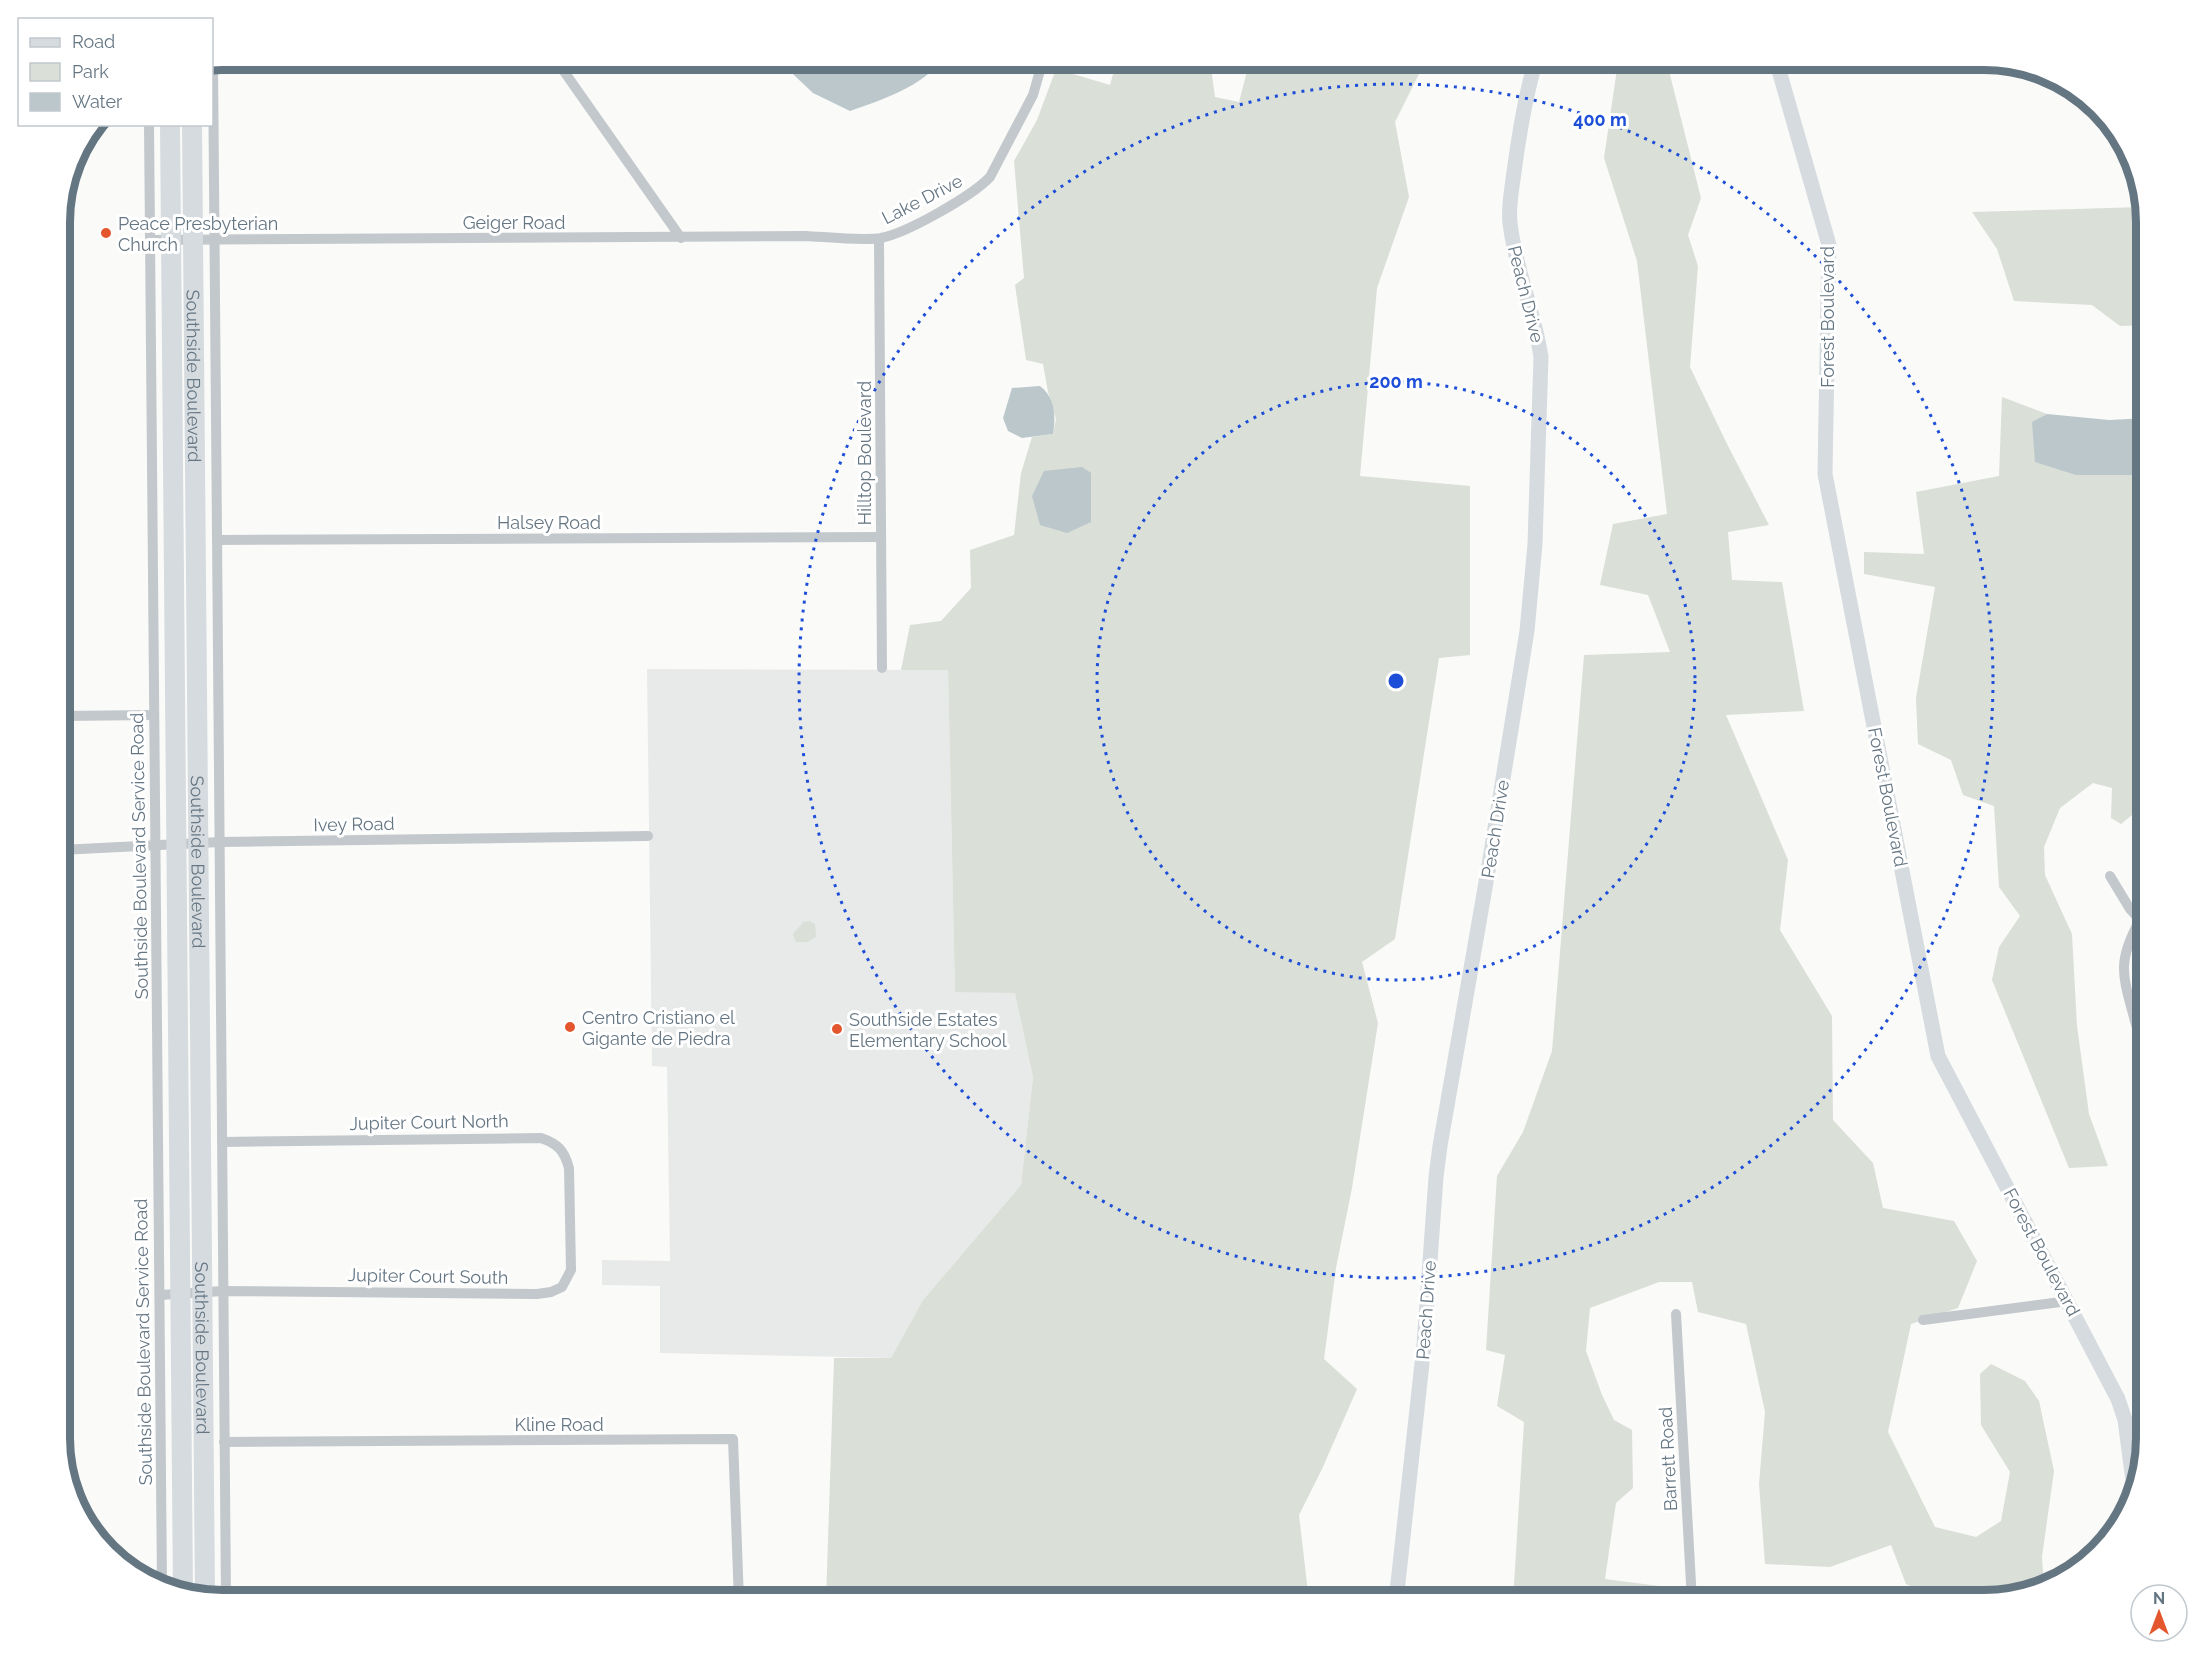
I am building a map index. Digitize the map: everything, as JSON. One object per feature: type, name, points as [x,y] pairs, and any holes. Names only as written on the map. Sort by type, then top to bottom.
[{"type":"highway","name":"Southside Boulevard","points":[[170,126],[183,1585]]},
{"type":"highway","name":"Southside Boulevard","points":[[192,126],[205,1589]]},
{"type":"main road","name":"Peach Drive","points":[[1397,1590],[1424,1345],[1440,1146],[1514,717],[1533,577],[1541,357],[1537,330],[1515,249],[1510,221],[1510,197],[1519,138],[1534,70]]},
{"type":"main road","name":"Forest Boulevard","points":[[1779,70],[1829,245],[1825,474],[1938,1056],[2068,1300],[2118,1400],[2125,1420],[2132,1473]]},
{"type":"street","points":[[213,71],[226,1590]]},
{"type":"street","points":[[564,71],[681,238]]},
{"type":"street","name":"Lake Drive","points":[[879,238],[899,233],[966,197],[985,182],[1003,154],[1033,95],[1040,71]]},
{"type":"street","name":"Southside Boulevard Service Road","points":[[149,126],[162,1578]]},
{"type":"street","name":"Geiger Road","points":[[150,240],[806,236],[879,238]]},
{"type":"street","name":"Hilltop Boulevard","points":[[879,238],[882,668]]},
{"type":"street","name":"Halsey Road","points":[[217,540],[881,537]]},
{"type":"street","points":[[71,716],[154,715]]},
{"type":"street","name":"Ivey Road","points":[[71,850],[220,842],[648,836]]},
{"type":"street","points":[[2110,876],[2130,909],[2136,913]]},
{"type":"street","points":[[2136,928],[2127,942],[2122,964],[2124,981],[2136,1023]]},
{"type":"street","name":"Jupiter Court North","points":[[222,1142],[541,1138],[556,1143],[565,1153],[569,1168],[570,1220]]},
{"type":"street","name":"Jupiter Court South","points":[[160,1295],[223,1291],[537,1294],[551,1292],[562,1287],[571,1270],[570,1220]]},
{"type":"street","points":[[1923,1320],[2068,1300]]},
{"type":"street","name":"Barrett Road","points":[[1676,1314],[1691,1590]]},
{"type":"street","name":"Kline Road","points":[[224,1442],[733,1439],[739,1590]]},
{"type":"shaded area","name":"Southside Estates Elementary School","points":[[647,669],[948,670],[955,992],[1015,992],[1033,1077],[1021,1185],[923,1300],[891,1358],[660,1353],[660,1286],[602,1285],[602,1260],[670,1261],[667,1067],[652,1066]]},
{"type":"green space","points":[[1114,70],[1211,70],[1215,97],[1239,102],[1247,70],[1421,70],[1395,122],[1409,197],[1377,288],[1360,476],[1470,486],[1470,655],[1439,658],[1395,939],[1362,962],[1378,1023],[1352,1188],[1336,1268],[1324,1359],[1357,1389],[1299,1515],[1308,1590],[826,1590],[834,1358],[891,1358],[923,1300],[1021,1185],[1033,1077],[1015,993],[955,992],[948,670],[901,670],[910,625],[941,621],[971,588],[970,550],[1014,535],[1021,473],[1032,437],[1053,434],[1056,419],[1043,364],[1026,360],[1015,285],[1024,278],[1014,161],[1037,120],[1055,71],[1110,85]]},
{"type":"green space","points":[[1617,70],[1669,70],[1701,198],[1688,235],[1698,266],[1690,367],[1769,525],[1728,532],[1732,580],[1782,582],[1804,711],[1726,715],[1788,860],[1780,930],[1832,1016],[1833,1120],[1873,1163],[1883,1208],[1954,1221],[1977,1261],[1958,1308],[1911,1324],[1888,1432],[1935,1527],[1976,1537],[2001,1521],[2010,1472],[1981,1425],[1980,1374],[1991,1364],[2025,1381],[2039,1401],[2054,1471],[2042,1557],[2043,1578],[2014,1588],[1920,1590],[1906,1584],[1891,1545],[1830,1567],[1765,1564],[1759,1484],[1765,1412],[1746,1324],[1698,1312],[1692,1282],[1659,1282],[1590,1308],[1586,1351],[1614,1420],[1632,1430],[1633,1488],[1616,1503],[1605,1579],[1674,1588],[1674,1590],[1514,1590],[1524,1422],[1497,1406],[1505,1355],[1486,1350],[1497,1176],[1523,1132],[1552,1051],[1584,655],[1670,652],[1648,595],[1600,585],[1613,524],[1667,514],[1637,261],[1604,158]]},
{"type":"green space","points":[[2135,207],[2136,325],[2120,326],[2092,305],[2014,301],[1997,249],[1972,212]]},
{"type":"green space","points":[[2002,397],[2047,414],[2032,423],[2076,475],[2136,475],[2136,812],[2121,824],[2111,818],[2112,788],[2093,783],[2060,808],[2044,847],[2045,875],[2072,934],[2077,1026],[2089,1114],[2108,1166],[2069,1168],[1992,980],[1999,947],[2020,916],[1999,887],[1994,806],[1963,795],[1951,760],[1918,744],[1916,698],[1935,587],[1864,574],[1864,552],[1924,554],[1916,492],[1999,476]]},
{"type":"green space","points":[[809,921],[815,924],[816,937],[807,942],[796,942],[794,933],[803,922]]},
{"type":"water","points":[[789,71],[931,71],[924,78],[900,92],[850,111],[813,93]]},
{"type":"water","points":[[1040,386],[1049,396],[1053,408],[1053,434],[1022,438],[1008,431],[1003,418],[1012,388]]},
{"type":"water","points":[[2047,414],[2109,420],[2136,419],[2136,475],[2076,475],[2035,462],[2032,422]]},
{"type":"water","points":[[1082,467],[1091,473],[1091,522],[1067,533],[1040,525],[1032,496],[1044,471]]},
{"type":"place","name":"Peace Presbyterian Church","points":[[106,233]]},
{"type":"place","name":"Centro Cristiano el Gigante de Piedra","points":[[570,1027]]},
{"type":"place","name":"Southside Estates Elementary School","points":[[837,1029]]}]
